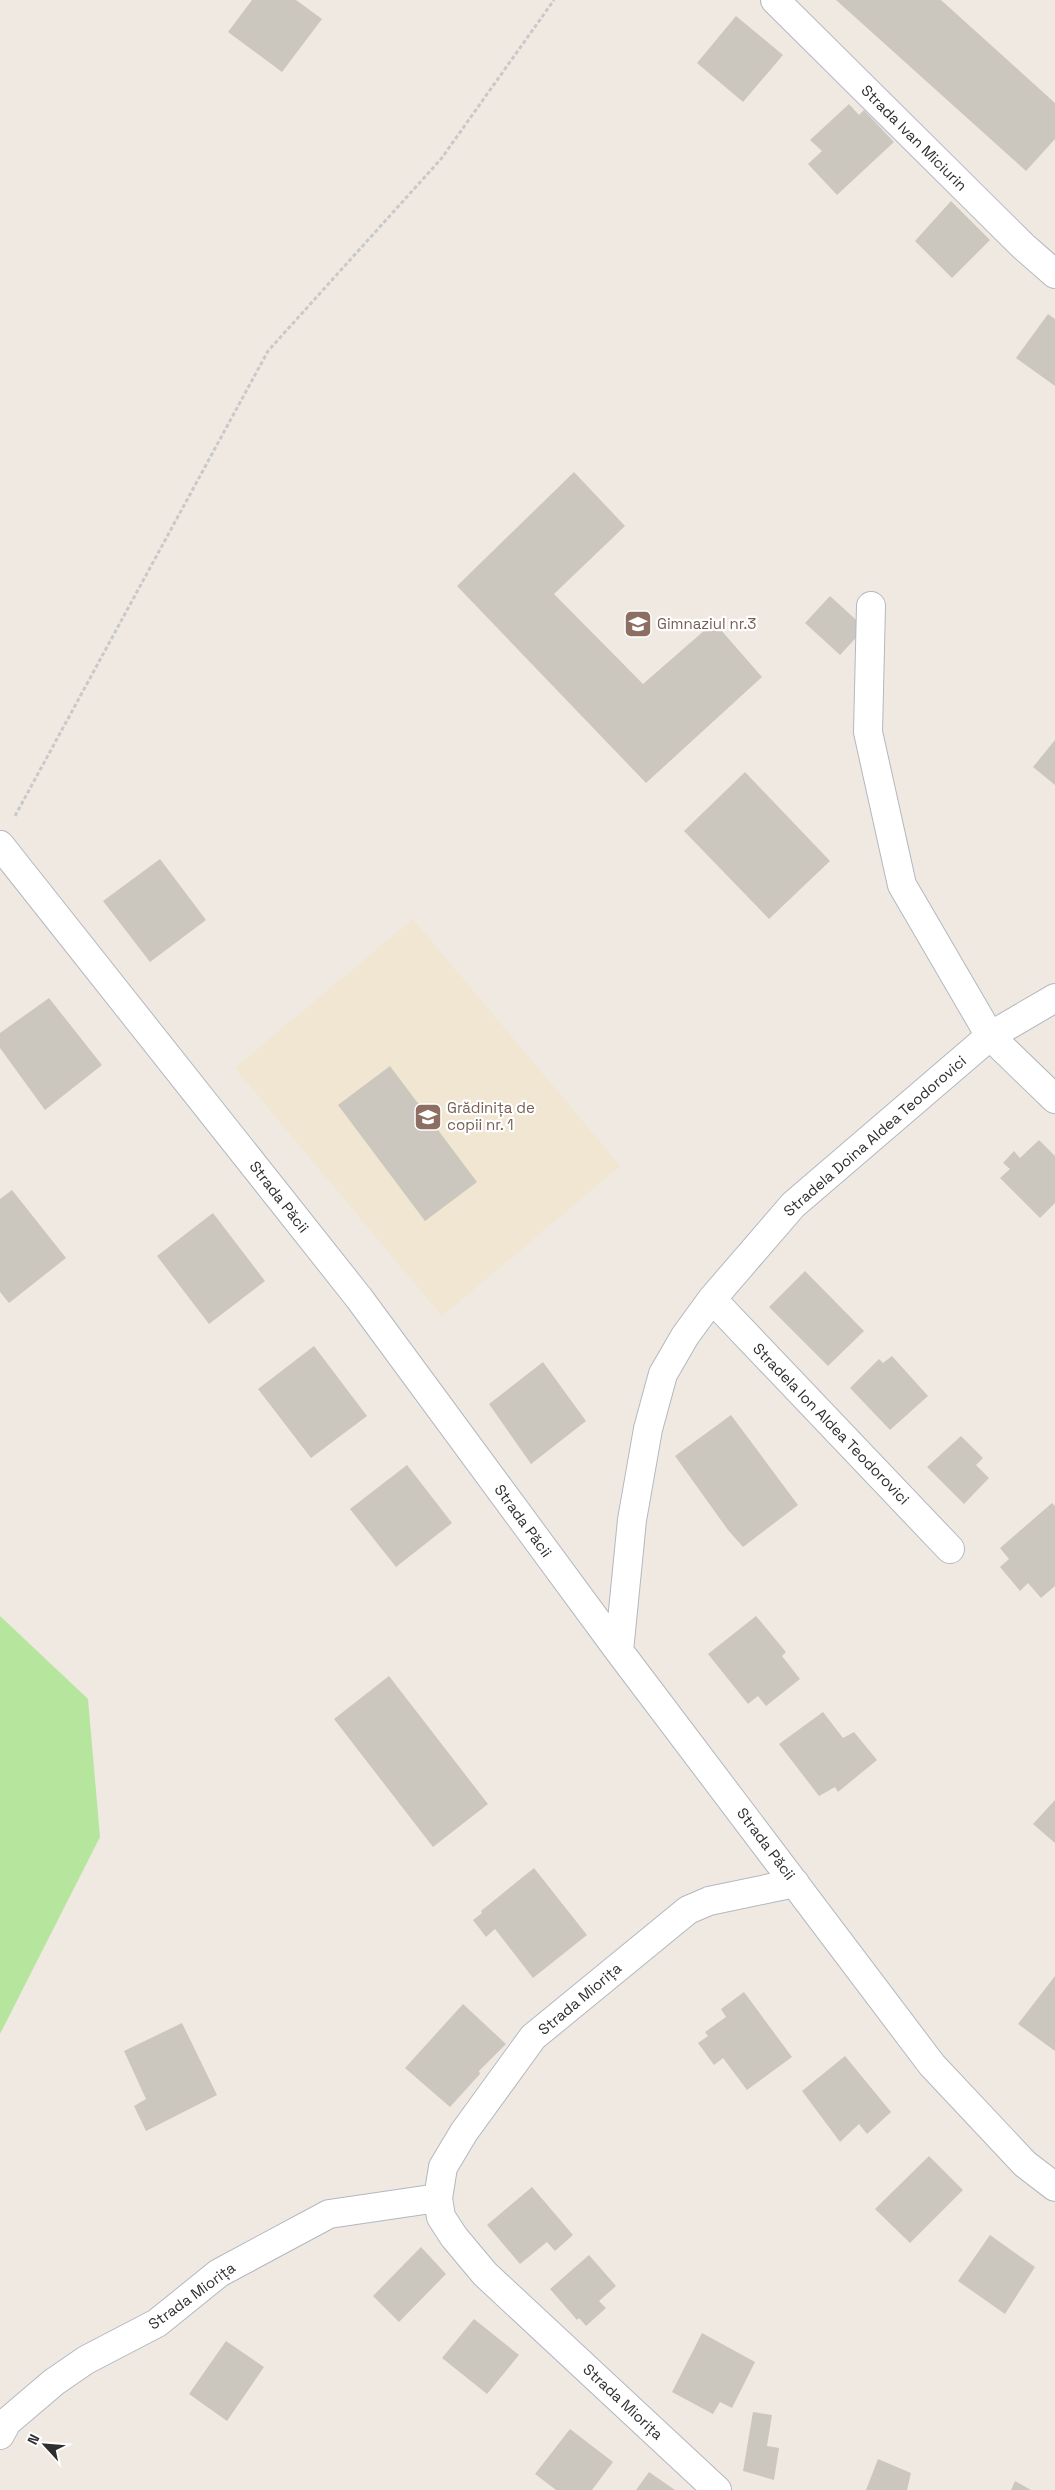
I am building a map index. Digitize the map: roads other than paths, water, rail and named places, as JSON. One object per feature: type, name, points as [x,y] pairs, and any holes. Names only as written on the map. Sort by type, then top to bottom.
[{"type":"street","name":"Strada Ivan Miciurin","points":[[775,0],[1023,246],[1055,274]]},
{"type":"street","points":[[871,606],[868,732],[902,885],[990,1036],[1055,1099]]},
{"type":"street","name":"Strada Păcii","points":[[0,845],[359,1298],[619,1651],[932,2065],[1025,2164],[1055,2187]]},
{"type":"street","name":"Stradela Doina Aldea Teodorovici","points":[[619,1651],[632,1520],[648,1429],[663,1374],[685,1336],[712,1300],[793,1205],[990,1036],[1055,998]]},
{"type":"street","name":"Stradela Ion Aldea Teodorovici","points":[[712,1300],[950,1550]]},
{"type":"street","name":"Strada Miorița","points":[[717,2490],[485,2274],[454,2237],[441,2217],[438,2198],[443,2167],[464,2132],[533,2037],[688,1910],[709,1901],[795,1883]]},
{"type":"street","name":"Strada Miorița","points":[[0,2435],[7,2422],[54,2382],[86,2360],[157,2323],[219,2273],[329,2214],[438,2198]]},
{"type":"place","name":"Gimnaziul nr.3","points":[[638,624]]},
{"type":"place","name":"Grădinița de copii nr. 1","points":[[428,1117]]}]
